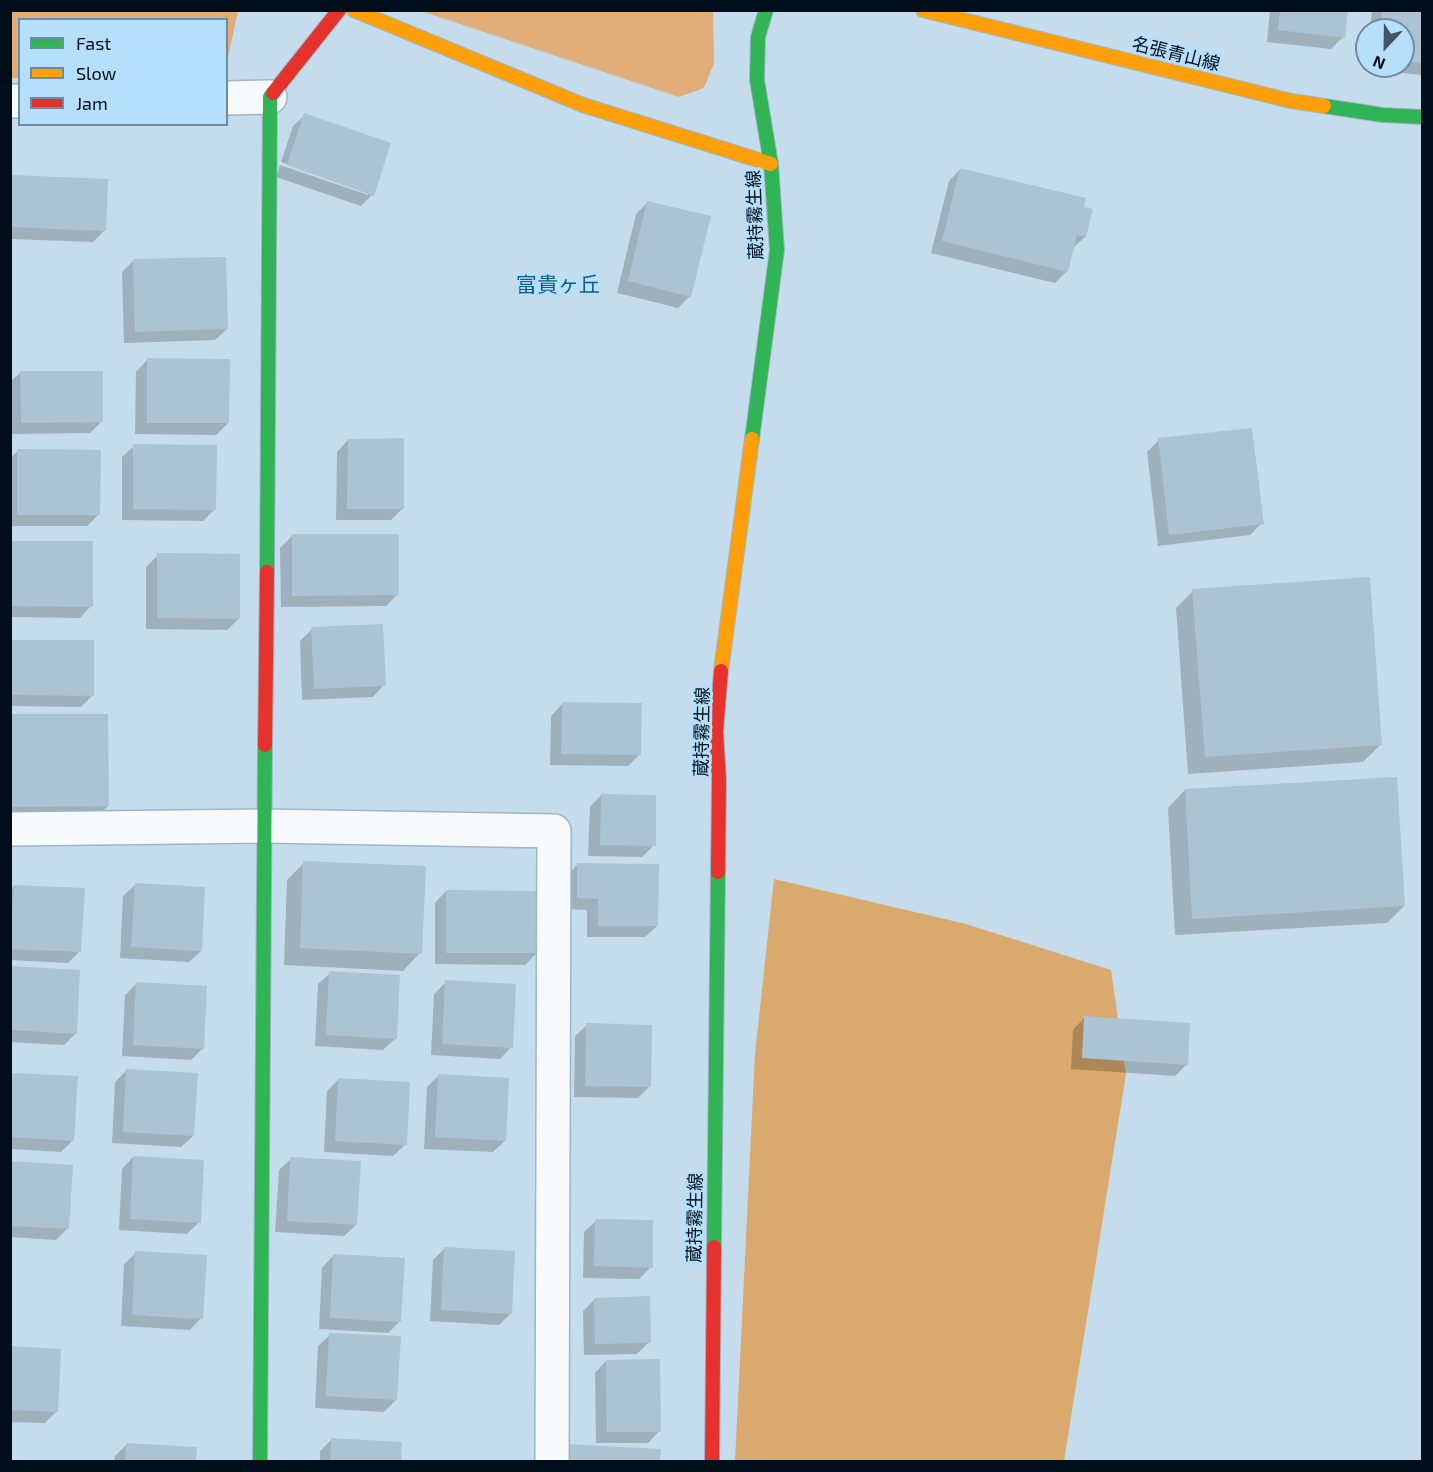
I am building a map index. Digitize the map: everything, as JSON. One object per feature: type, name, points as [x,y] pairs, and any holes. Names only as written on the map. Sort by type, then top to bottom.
[{"type":"main road","points":[[260,1461],[270,97],[339,10]]},
{"type":"main road","points":[[354,10],[583,105],[771,164]]},
{"type":"main road","name":"蔵持霧生線","points":[[712,1461],[719,780],[716,731],[725,640],[777,250],[771,164],[757,80],[758,38],[766,10]]},
{"type":"main road","name":"名張青山線","points":[[923,10],[1291,100],[1383,115],[1422,117]]},
{"type":"street","points":[[228,98],[270,97]]},
{"type":"street","points":[[10,829],[265,826],[555,831],[552,1461]]},
{"type":"shaded area","points":[[11,10],[238,11],[228,57],[228,18],[18,18],[18,78],[11,78]]},
{"type":"shaded area","points":[[421,11],[713,11],[714,63],[704,88],[679,97]]},
{"type":"shaded area","points":[[774,879],[966,924],[1111,970],[1126,1074],[1064,1461],[735,1462],[755,1054]]},
{"type":"building","points":[[1280,10],[1348,10],[1345,38],[1278,30]]},
{"type":"building","points":[[1382,10],[1422,10],[1422,63],[1415,62],[1415,18],[1381,18]]},
{"type":"building","points":[[304,113],[391,143],[374,196],[287,165]]},
{"type":"building","points":[[960,168],[1086,198],[1084,207],[1093,209],[1086,237],[1077,235],[1068,272],[942,241]]},
{"type":"building","points":[[10,175],[108,179],[106,231],[10,227]]},
{"type":"building","points":[[647,201],[711,216],[691,297],[628,281]]},
{"type":"building","points":[[226,257],[228,329],[135,332],[133,259]]},
{"type":"building","points":[[147,358],[230,359],[229,423],[147,423]]},
{"type":"building","points":[[20,371],[103,371],[103,422],[21,423]]},
{"type":"building","points":[[1252,428],[1264,524],[1169,535],[1158,438]]},
{"type":"building","points":[[404,438],[404,509],[347,509],[348,439]]},
{"type":"building","points":[[133,444],[217,445],[216,510],[133,509]]},
{"type":"building","points":[[17,449],[101,450],[100,515],[17,515]]},
{"type":"building","points":[[292,534],[399,534],[399,595],[292,596]]},
{"type":"building","points":[[10,541],[93,541],[93,607],[10,606]]},
{"type":"building","points":[[157,553],[240,554],[240,619],[157,618]]},
{"type":"building","points":[[1370,577],[1382,745],[1205,757],[1192,589]]},
{"type":"building","points":[[383,624],[386,686],[314,689],[311,627]]},
{"type":"building","points":[[10,640],[94,640],[94,696],[10,695]]},
{"type":"building","points":[[562,702],[642,703],[641,755],[561,754]]},
{"type":"building","points":[[10,714],[108,714],[109,806],[10,807]]},
{"type":"building","points":[[1397,777],[1405,906],[1192,919],[1185,789]]},
{"type":"building","points":[[601,794],[656,795],[656,846],[600,845]]},
{"type":"building","points":[[303,861],[426,866],[422,954],[300,948]]},
{"type":"building","points":[[577,863],[659,864],[658,926],[598,926],[598,899],[577,898]]},
{"type":"building","points":[[135,883],[205,887],[202,951],[131,947]]},
{"type":"building","points":[[14,885],[85,888],[81,952],[10,949]]},
{"type":"building","points":[[446,890],[539,891],[538,953],[446,953]]},
{"type":"building","points":[[10,966],[80,970],[77,1034],[10,1030]]},
{"type":"building","points":[[329,971],[400,975],[397,1039],[326,1035]]},
{"type":"building","points":[[445,980],[516,984],[513,1048],[442,1044]]},
{"type":"building","points":[[136,982],[207,986],[204,1049],[133,1045]]},
{"type":"building","points":[[1084,1016],[1190,1023],[1188,1065],[1082,1058]]},
{"type":"building","points":[[586,1023],[652,1025],[651,1087],[585,1086]]},
{"type":"building","points":[[126,1069],[198,1073],[194,1136],[123,1132]]},
{"type":"building","points":[[10,1073],[78,1076],[74,1141],[10,1137]]},
{"type":"building","points":[[438,1074],[509,1078],[506,1141],[435,1137]]},
{"type":"building","points":[[338,1078],[410,1082],[407,1145],[335,1141]]},
{"type":"building","points":[[133,1156],[204,1160],[201,1223],[130,1219]]},
{"type":"building","points":[[290,1157],[361,1161],[357,1225],[287,1221]]},
{"type":"building","points":[[10,1161],[73,1165],[69,1229],[10,1226]]},
{"type":"building","points":[[595,1219],[653,1220],[653,1268],[594,1266]]},
{"type":"building","points":[[444,1247],[515,1251],[512,1314],[441,1310]]},
{"type":"building","points":[[135,1251],[207,1255],[203,1319],[132,1315]]},
{"type":"building","points":[[333,1254],[405,1258],[401,1322],[330,1318]]},
{"type":"building","points":[[650,1296],[651,1343],[595,1344],[594,1298]]},
{"type":"building","points":[[329,1333],[401,1336],[397,1400],[326,1396]]},
{"type":"building","points":[[10,1346],[61,1349],[58,1412],[10,1410]]},
{"type":"building","points":[[660,1359],[661,1432],[607,1432],[606,1360]]},
{"type":"building","points":[[331,1438],[402,1442],[401,1462],[330,1462]]},
{"type":"building","points":[[126,1443],[197,1447],[196,1462],[125,1462]]},
{"type":"building","points":[[566,1444],[661,1449],[660,1462],[565,1462]]},
{"type":"traffic: fast","points":[[752,439],[777,250],[771,164],[757,80],[758,37],[766,10]]},
{"type":"traffic: fast","points":[[267,572],[270,97],[273,93]]},
{"type":"traffic: fast","points":[[1324,106],[1383,115],[1422,117]]},
{"type":"traffic: fast","points":[[260,1462],[265,745]]},
{"type":"traffic: fast","points":[[714,1247],[718,872]]},
{"type":"traffic: slow","points":[[354,10],[583,105],[771,164]]},
{"type":"traffic: slow","points":[[923,10],[1291,101],[1324,106]]},
{"type":"traffic: slow","points":[[721,671],[752,439]]},
{"type":"traffic: jam","points":[[273,93],[339,10]]},
{"type":"traffic: jam","points":[[265,745],[267,572]]},
{"type":"traffic: jam","points":[[718,872],[719,780],[716,731],[721,671]]},
{"type":"traffic: jam","points":[[712,1462],[714,1247]]},
{"type":"district","name":"富貴ヶ丘","points":[[558,285]]}]
